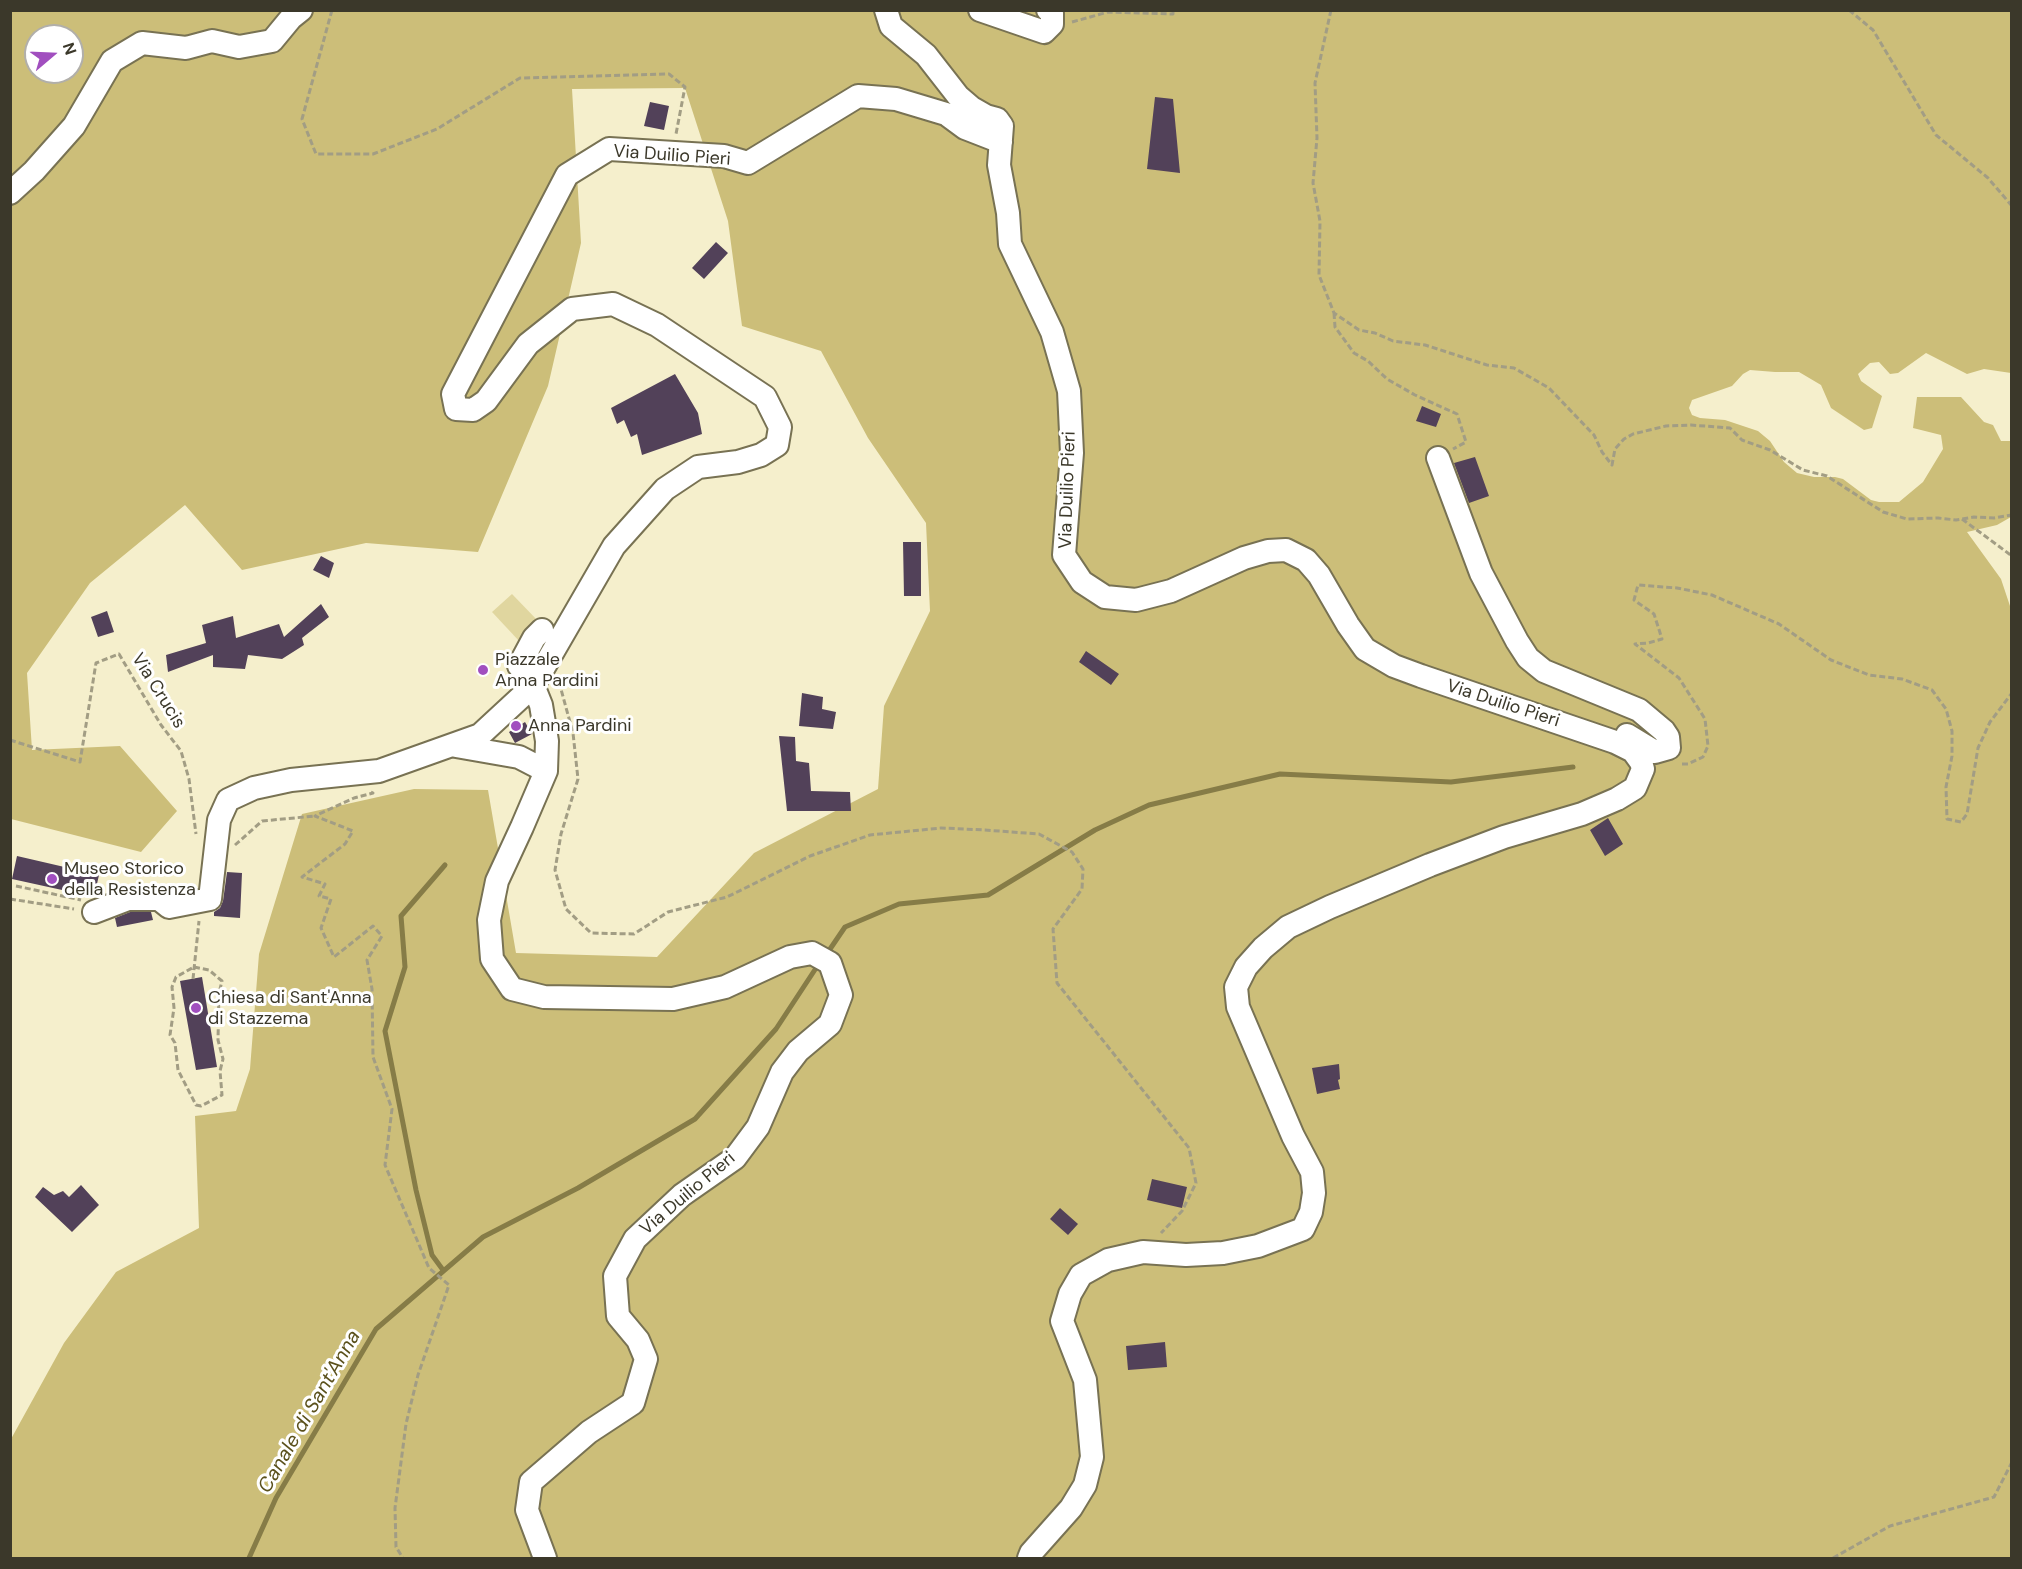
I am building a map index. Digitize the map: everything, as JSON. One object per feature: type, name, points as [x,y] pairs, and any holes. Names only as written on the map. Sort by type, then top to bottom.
[{"type":"street","points":[[10,193],[34,171],[74,126],[112,61],[142,43],[186,48],[212,41],[239,47],[272,41],[291,18],[301,10]]},
{"type":"street","points":[[886,10],[891,26],[926,55],[958,96],[972,108],[997,119],[1002,126],[1001,142]]},
{"type":"street","points":[[980,10],[1044,32],[1050,17]]},
{"type":"street","name":"Via Duilio Pieri","points":[[451,746],[480,735],[533,686],[614,546],[665,489],[698,467],[738,462],[761,455],[777,444],[780,427],[765,397],[657,325],[614,304],[572,309],[528,344],[486,400],[473,410],[456,409],[453,394],[567,175],[609,149],[724,156],[748,163],[858,96],[896,99],[946,114],[965,128],[1001,142],[999,165],[1008,213],[1010,244],[1052,332],[1069,391],[1072,453],[1064,555],[1082,582],[1105,597],[1136,600],[1171,591],[1244,558],[1268,551],[1286,550],[1306,560],[1319,575],[1365,649],[1394,666],[1605,738],[1633,751],[1641,762],[1643,769],[1635,788],[1582,814],[1504,837],[1379,885],[1330,907],[1288,927],[1257,954],[1246,967],[1236,987],[1238,1007],[1288,1126],[1312,1172],[1314,1193],[1311,1212],[1303,1229],[1258,1246],[1223,1253],[1195,1255],[1143,1252],[1108,1260],[1081,1275],[1070,1294],[1062,1322],[1085,1380],[1092,1457],[1084,1485],[1071,1508],[1029,1558]]},
{"type":"street","points":[[1438,458],[1481,573],[1527,658],[1544,671],[1639,710],[1664,731],[1668,737],[1669,748],[1655,752],[1626,734],[1612,733],[1605,738]]},
{"type":"street","points":[[533,686],[529,675],[519,666],[534,638],[542,630]]},
{"type":"street","name":"Via Duilio Pieri","points":[[533,686],[541,705],[547,741],[546,771],[497,881],[489,920],[492,959],[512,988],[544,997],[673,999],[725,987],[790,957],[821,958],[840,995],[830,1024],[798,1051],[782,1072],[758,1127],[735,1158],[682,1195],[634,1239],[615,1276],[618,1316],[638,1340],[646,1359],[633,1403],[589,1432],[531,1482],[527,1510],[545,1558]]},
{"type":"street","points":[[92,907],[128,899],[159,899],[169,907],[210,898],[219,820],[228,800],[254,788],[291,780],[379,771],[451,746],[519,757],[546,771]]},
{"type":"path","points":[[332,10],[302,119],[316,154],[373,154],[437,129],[520,78],[658,74],[669,74],[685,87],[672,153]]},
{"type":"path","points":[[1050,17],[1069,23],[1108,12],[1173,14],[1173,10]]},
{"type":"path","points":[[1331,10],[1316,83],[1317,138],[1313,183],[1320,221],[1319,276],[1334,313],[1335,327],[1354,353],[1368,361],[1387,379],[1457,414],[1466,442],[1438,458]]},
{"type":"path","points":[[1849,10],[1873,30],[1936,135],[1988,178],[2012,206]]},
{"type":"path","points":[[1334,313],[1359,330],[1375,333],[1393,341],[1425,345],[1487,365],[1514,368],[1548,388],[1594,435],[1602,452],[1612,465],[1616,449],[1624,439],[1633,434],[1666,426],[1730,428],[1742,440],[1770,450],[1803,470],[1827,476],[1883,512],[1907,519],[1994,518],[2012,514]]},
{"type":"path","points":[[1962,519],[2012,556]]},
{"type":"path","points":[[1676,763],[1688,764],[1703,757],[1708,746],[1705,719],[1678,678],[1635,644],[1662,639],[1654,614],[1634,600],[1638,585],[1677,588],[1712,595],[1779,624],[1831,660],[1869,675],[1902,679],[1932,690],[1946,709],[1952,731],[1952,756],[1946,787],[1947,819],[1961,822],[1967,814],[1978,748],[1990,722],[2012,693]]},
{"type":"path","name":"Via Crucis","points":[[10,740],[80,762],[96,663],[119,654],[161,725],[181,751],[189,779],[197,844]]},
{"type":"path","points":[[547,662],[559,682],[573,733],[578,779],[561,834],[555,870],[566,909],[591,933],[634,934],[668,912],[727,897],[810,856],[870,835],[940,828],[1039,834],[1072,852],[1083,869],[1082,889],[1053,929],[1057,982],[1189,1148],[1196,1183],[1182,1211],[1143,1252]]},
{"type":"path","points":[[233,847],[262,821],[315,816],[354,798],[373,793],[351,774]]},
{"type":"path","points":[[315,816],[353,831],[345,844],[302,876],[325,884],[319,896],[330,899],[321,928],[334,957],[373,926],[382,936],[367,960],[372,988],[373,1057],[392,1109],[386,1165],[429,1268],[449,1285],[418,1375],[406,1424],[395,1508],[396,1546],[403,1558]]},
{"type":"path","points":[[16,886],[92,907]]},
{"type":"path","points":[[10,899],[92,907]]},
{"type":"path","points":[[193,979],[202,900]]},
{"type":"path","points":[[194,968],[209,970],[222,981],[219,993],[218,1040],[223,1059],[220,1071],[222,1095],[201,1106],[196,1105],[178,1070],[175,1043],[170,1035],[174,1008],[172,987],[176,977],[194,968]]},
{"type":"path","points":[[1833,1558],[1890,1526],[1994,1497],[2012,1462]]},
{"type":"shaded area","points":[[11,11],[2011,11],[2011,373],[1984,369],[1967,374],[1926,353],[1898,373],[1890,374],[1879,362],[1870,363],[1858,374],[1861,381],[1882,396],[1872,428],[1864,430],[1831,408],[1821,385],[1799,372],[1750,370],[1732,386],[1692,400],[1689,408],[1692,415],[1700,418],[1725,420],[1758,431],[1770,441],[1784,462],[1797,473],[1843,479],[1871,500],[1879,502],[1899,502],[1923,482],[1943,449],[1941,435],[1913,428],[1917,397],[1961,397],[1984,422],[1993,425],[2001,441],[2011,441],[2011,517],[1997,525],[1967,532],[2001,579],[2012,612],[2011,1558],[11,1558],[11,1439],[64,1343],[116,1272],[199,1228],[195,1116],[236,1111],[250,1069],[259,954],[302,814],[414,789],[488,790],[516,953],[657,957],[754,853],[878,789],[884,706],[930,611],[926,523],[868,438],[821,351],[742,326],[728,221],[685,88],[572,89],[581,243],[548,386],[478,552],[366,543],[242,570],[185,505],[90,583],[27,673],[32,750],[120,746],[177,811],[141,852],[11,819]]},
{"type":"shaded area","points":[[512,594],[540,623],[520,642],[492,612]]},
{"type":"building","points":[[1155,97],[1173,99],[1180,173],[1147,169]]},
{"type":"building","points":[[650,102],[669,106],[664,130],[644,126]]},
{"type":"building","points":[[716,242],[728,253],[704,279],[692,268]]},
{"type":"building","points":[[675,374],[698,413],[702,434],[642,455],[637,434],[631,437],[624,420],[617,424],[611,408]]},
{"type":"building","points":[[1422,406],[1441,414],[1436,427],[1416,421]]},
{"type":"building","points":[[1475,457],[1489,496],[1469,503],[1454,463]]},
{"type":"building","points":[[903,542],[921,542],[921,596],[904,596]]},
{"type":"building","points":[[321,556],[334,563],[329,578],[313,570]]},
{"type":"building","points":[[321,604],[329,617],[302,638],[304,645],[282,659],[248,655],[245,669],[213,667],[213,655],[168,672],[166,655],[206,643],[202,625],[233,616],[236,638],[279,624],[284,637]]},
{"type":"building","points":[[107,611],[114,632],[98,637],[91,617]]},
{"type":"building","points":[[1086,651],[1119,674],[1111,685],[1079,662]]},
{"type":"building","points":[[802,693],[823,697],[822,709],[836,712],[833,729],[799,726]]},
{"type":"building","points":[[525,722],[532,734],[515,743],[509,732]]},
{"type":"building","points":[[779,736],[795,737],[796,761],[809,763],[811,791],[850,792],[851,811],[787,811]]},
{"type":"building","points":[[1608,818],[1623,844],[1605,856],[1590,830]]},
{"type":"building","points":[[17,856],[99,875],[94,897],[12,879]]},
{"type":"building","points":[[227,872],[242,873],[240,918],[214,916],[214,912],[220,908],[223,901]]},
{"type":"building","points":[[130,912],[151,912],[153,920],[117,927],[115,918]]},
{"type":"building","name":"Chiesa di Sant'Anna di Stazzema","points":[[202,977],[217,1067],[196,1070],[180,981]]},
{"type":"building","points":[[1339,1064],[1340,1089],[1317,1094],[1312,1068]]},
{"type":"building","points":[[1152,1179],[1187,1187],[1182,1208],[1147,1200]]},
{"type":"building","points":[[81,1185],[99,1205],[72,1232],[35,1197],[43,1187],[54,1195],[63,1191],[69,1197]]},
{"type":"building","points":[[1060,1208],[1078,1224],[1068,1235],[1050,1219]]},
{"type":"building","points":[[1165,1342],[1167,1367],[1128,1370],[1126,1346]]},
{"type":"waterway","points":[[826,955],[845,927],[899,904],[988,895],[1095,830],[1149,805],[1280,774],[1451,782],[1573,767]]},
{"type":"waterway","points":[[443,1270],[432,1255],[416,1190],[385,1031],[405,967],[401,916],[445,865]]},
{"type":"waterway","name":"Canale di Sant'Anna","points":[[249,1558],[276,1498],[376,1329],[483,1237],[578,1188],[695,1119],[776,1029],[820,962]]},
{"type":"place","name":"Piazzale Anna Pardini","points":[[483,670]]},
{"type":"place","name":"Anna Pardini","points":[[516,726]]},
{"type":"place","name":"Museo Storico della Resistenza","points":[[52,879]]},
{"type":"place","name":"Chiesa di Sant'Anna di Stazzema","points":[[196,1008]]}]
